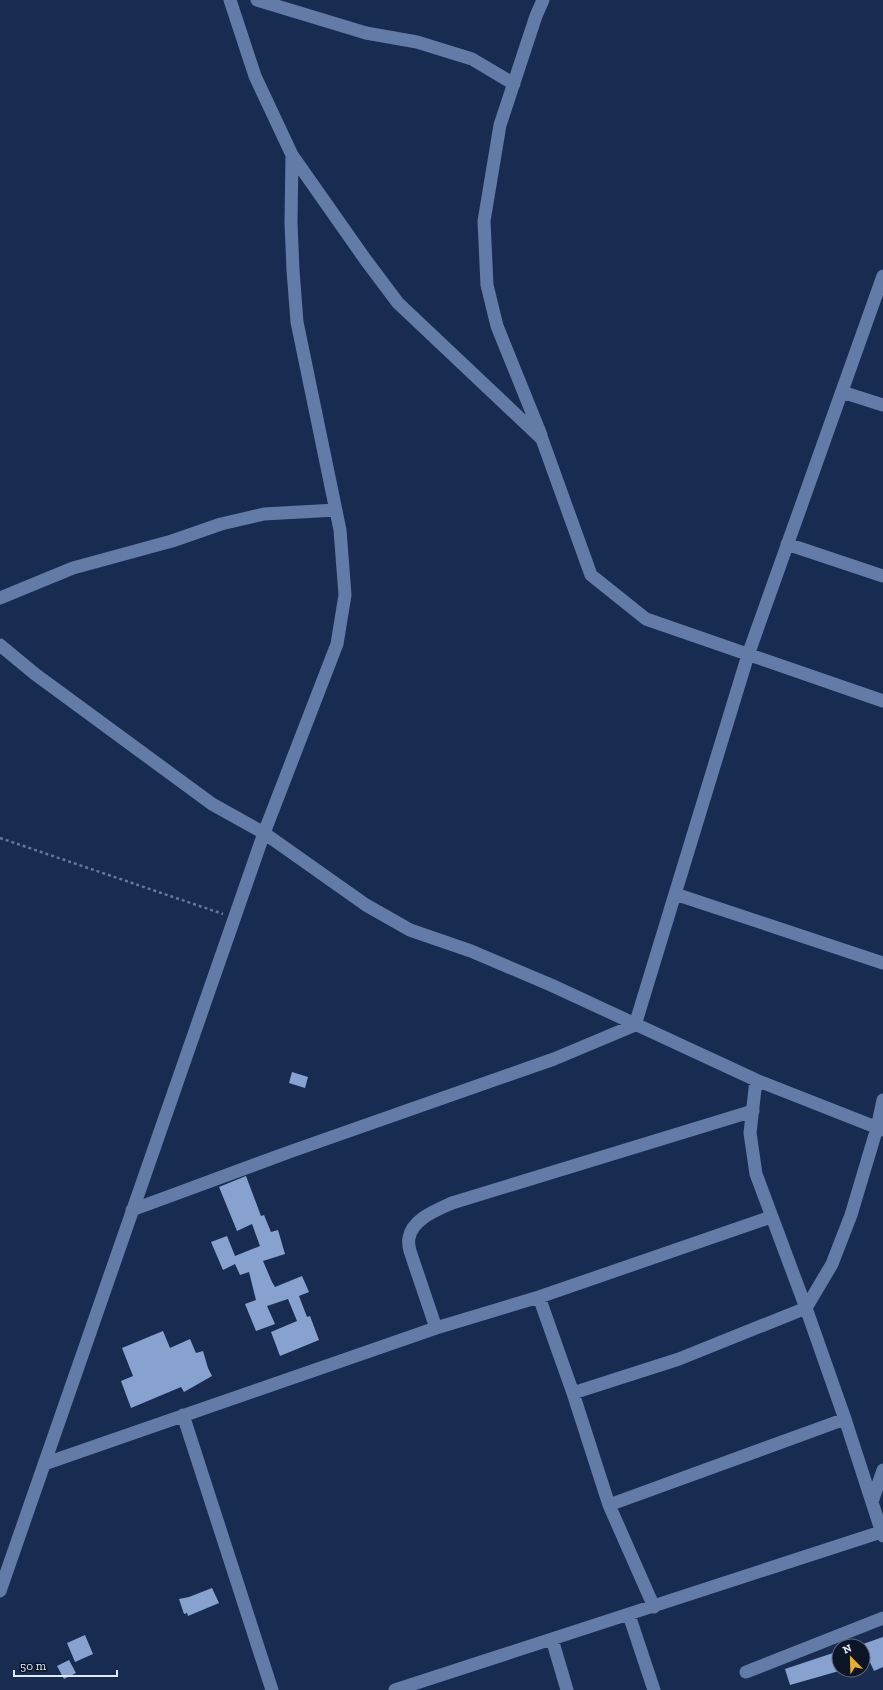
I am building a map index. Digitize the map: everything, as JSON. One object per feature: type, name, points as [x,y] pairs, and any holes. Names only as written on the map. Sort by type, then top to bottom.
[{"type":"street","points":[[230,0],[255,76],[292,154],[365,259],[398,303],[542,439]]},
{"type":"street","points":[[257,0],[366,33],[418,42],[472,59],[514,84]]},
{"type":"street","points":[[543,0],[536,16],[500,125],[484,221],[487,285],[497,326],[542,439],[591,575],[646,619],[883,701]]},
{"type":"street","points":[[0,1591],[264,833],[337,644],[345,595],[340,530],[297,322],[292,239],[292,154]]},
{"type":"street","points":[[132,1210],[299,1148],[554,1059],[635,1024],[748,655],[883,276]]},
{"type":"street","points":[[842,392],[883,405]]},
{"type":"street","points":[[0,598],[73,568],[172,541],[221,524],[264,514],[336,510]]},
{"type":"street","points":[[788,544],[883,576]]},
{"type":"street","points":[[0,646],[35,674],[212,804],[264,833],[366,905],[410,930],[471,951],[551,985],[756,1080],[880,1129]]},
{"type":"street","points":[[675,894],[883,963]]},
{"type":"street","points":[[395,1690],[882,1534],[845,1419],[806,1308],[756,1174],[750,1132],[756,1080]]},
{"type":"street","points":[[573,1393],[679,1358],[806,1308],[832,1264],[851,1215],[880,1129],[883,1100]]},
{"type":"street","points":[[436,1328],[410,1250],[409,1238],[414,1226],[428,1216],[452,1203],[753,1111]]},
{"type":"street","points":[[44,1464],[436,1328],[539,1297],[771,1217]]},
{"type":"street","points":[[539,1297],[573,1393],[609,1505],[654,1607]]},
{"type":"street","points":[[183,1416],[272,1690]]},
{"type":"street","points":[[609,1505],[845,1419]]},
{"type":"street","points":[[872,1502],[883,1470]]},
{"type":"street","points":[[629,1615],[654,1690]]},
{"type":"street","points":[[746,1672],[883,1618]]},
{"type":"street","points":[[552,1639],[567,1690]]},
{"type":"path","points":[[0,838],[234,918]]},
{"type":"building","points":[[292,1072],[308,1077],[305,1088],[289,1083]]},
{"type":"building","points":[[246,1176],[261,1216],[264,1215],[271,1232],[278,1230],[285,1254],[263,1261],[272,1282],[275,1287],[302,1276],[309,1292],[299,1296],[307,1317],[310,1316],[319,1340],[280,1356],[271,1332],[297,1321],[288,1299],[267,1306],[275,1324],[256,1331],[245,1304],[256,1300],[249,1272],[240,1275],[235,1264],[223,1270],[211,1242],[227,1236],[235,1256],[260,1246],[252,1224],[237,1231],[219,1187]]},
{"type":"building","points":[[163,1331],[170,1348],[190,1339],[196,1353],[203,1351],[212,1376],[184,1392],[181,1387],[131,1408],[121,1381],[133,1376],[122,1348]]},
{"type":"building","points":[[212,1588],[219,1603],[188,1616],[187,1613],[184,1614],[179,1599],[189,1597]]},
{"type":"building","points":[[85,1635],[93,1654],[75,1662],[67,1643]]},
{"type":"building","points":[[883,1637],[883,1667],[874,1671],[871,1664],[871,1641]]},
{"type":"building","points":[[831,1654],[831,1673],[790,1685],[785,1669]]},
{"type":"building","points":[[69,1660],[76,1673],[64,1679],[57,1666]]}]
